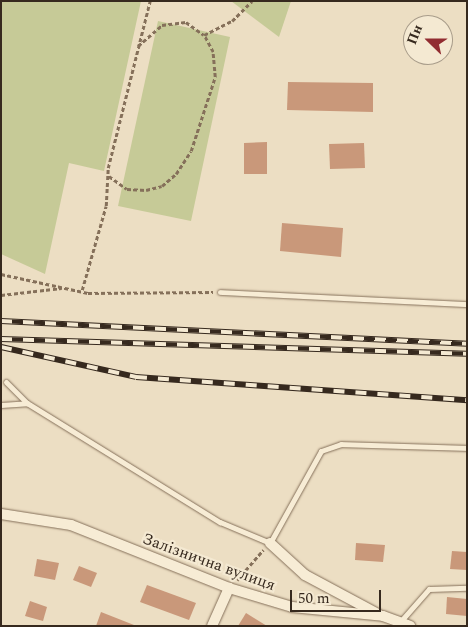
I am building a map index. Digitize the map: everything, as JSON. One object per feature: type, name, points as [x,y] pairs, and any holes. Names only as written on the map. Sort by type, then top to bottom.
[{"type":"street","name":"Залізнична вулиця","points":[[1,514],[71,525],[229,588],[292,606],[383,616],[405,624]]},
{"type":"street","points":[[270,544],[305,575],[383,616]]},
{"type":"street","points":[[212,626],[229,588]]},
{"type":"lane","points":[[220,292],[467,304]]},
{"type":"lane","points":[[6,382],[27,403],[220,522],[270,544],[321,451],[341,444],[467,448]]},
{"type":"lane","points":[[1,405],[27,403]]},
{"type":"lane","points":[[405,624],[429,589],[467,588]]},
{"type":"path","points":[[82,290],[106,206],[108,175],[150,1]]},
{"type":"path","points":[[204,35],[232,20],[252,1]]},
{"type":"path","points":[[108,175],[119,186],[146,190],[162,186],[176,174],[191,151],[215,77],[213,52],[204,35],[186,22],[162,25],[138,47]]},
{"type":"path","points":[[1,274],[82,290],[220,292]]},
{"type":"path","points":[[1,295],[66,288]]},
{"type":"path","points":[[229,588],[270,544]]},
{"type":"green space","points":[[1,1],[141,1],[104,171],[69,163],[45,274],[1,254]]},
{"type":"green space","points":[[231,1],[291,1],[279,37]]},
{"type":"green space","points":[[158,21],[230,37],[191,221],[118,206]]},
{"type":"building","points":[[288,82],[373,83],[373,112],[287,110]]},
{"type":"building","points":[[267,142],[267,174],[244,174],[244,143]]},
{"type":"building","points":[[364,143],[365,168],[330,169],[329,144]]},
{"type":"building","points":[[282,223],[343,228],[341,257],[280,251]]},
{"type":"building","points":[[356,543],[385,545],[383,562],[355,560]]},
{"type":"building","points":[[452,551],[467,552],[467,570],[450,569]]},
{"type":"building","points":[[37,559],[59,563],[55,580],[34,576]]},
{"type":"building","points":[[79,566],[97,573],[91,587],[73,580]]},
{"type":"building","points":[[147,585],[196,603],[189,620],[140,602]]},
{"type":"building","points":[[447,597],[467,599],[467,616],[446,614]]},
{"type":"building","points":[[30,601],[47,607],[43,621],[25,616]]},
{"type":"building","points":[[101,612],[134,625],[134,626],[96,626]]},
{"type":"building","points":[[246,613],[267,626],[238,626]]},
{"type":"railway","points":[[1,321],[467,344]]},
{"type":"railway","points":[[1,339],[467,354]]},
{"type":"railway","points":[[1,347],[136,377],[467,400]]}]
